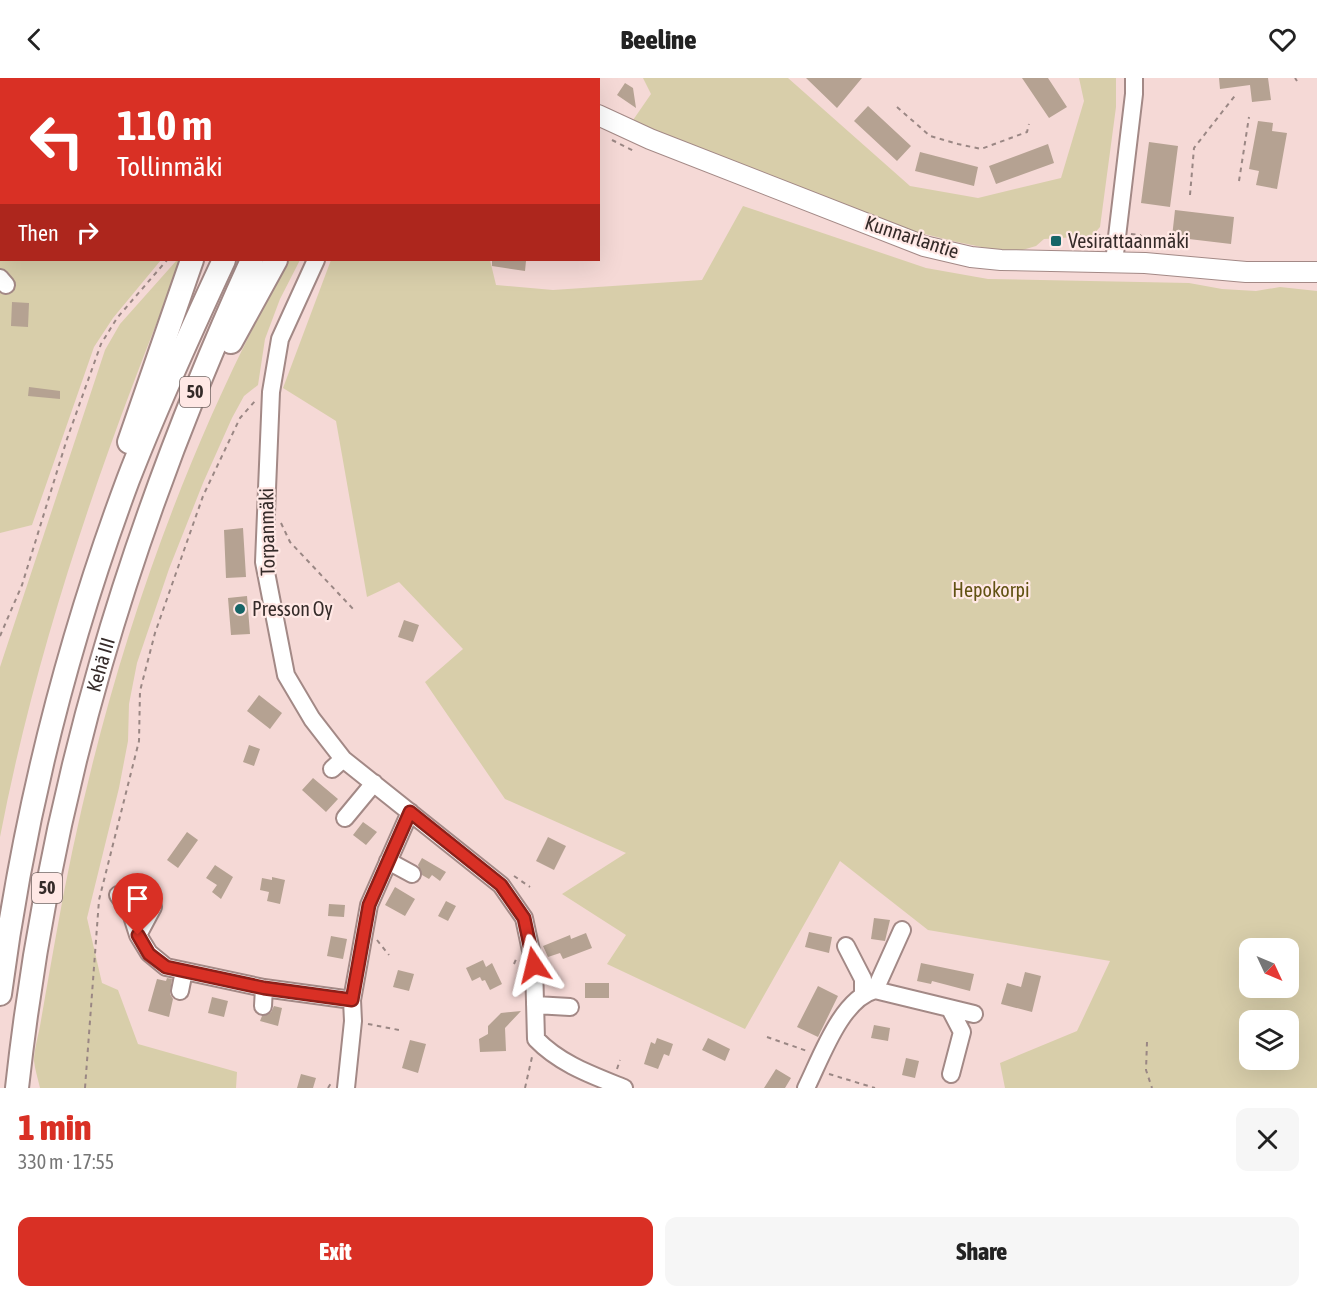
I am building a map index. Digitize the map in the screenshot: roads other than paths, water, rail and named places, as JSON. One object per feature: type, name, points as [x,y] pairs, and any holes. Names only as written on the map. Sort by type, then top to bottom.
[{"type":"highway","points":[[90,592],[103,517],[192,261]]},
{"type":"highway","name":"Kehä III","points":[[0,994],[11,910],[34,795],[90,592],[142,447],[173,369],[224,261]]},
{"type":"highway","name":"Kehä III","points":[[17,1088],[40,924],[64,803],[92,690],[116,608],[162,473],[252,261]]},
{"type":"highway","points":[[162,473],[195,418],[242,319],[275,261]]},
{"type":"main road","name":"Kunnarlantie","points":[[600,116],[650,139],[924,246],[971,257],[1000,260],[1114,262],[1246,272],[1317,272]]},
{"type":"street","points":[[1114,262],[1134,78]]},
{"type":"street","name":"Torpanmäki","points":[[316,261],[280,339],[271,392],[264,562],[286,675],[338,764],[374,783],[501,885],[524,918],[541,965],[530,1033],[549,1053],[566,1063],[624,1088]]},
{"type":"street","points":[[345,818],[374,783]]},
{"type":"street","points":[[346,1088],[354,1021],[352,1000],[369,905],[410,812]]},
{"type":"street","points":[[388,861],[412,874]]},
{"type":"street","points":[[118,895],[131,913],[138,935],[149,954],[166,967],[264,988],[352,1000]]},
{"type":"street","points":[[138,935],[153,907]]},
{"type":"street","points":[[806,1088],[849,1005],[869,992],[902,930]]},
{"type":"street","points":[[846,946],[869,992]]},
{"type":"street","points":[[180,991],[184,971]]},
{"type":"street","points":[[262,1006],[264,988]]},
{"type":"street","points":[[869,992],[974,1014]]},
{"type":"street","points":[[535,1005],[570,1007]]},
{"type":"street","points":[[951,1009],[962,1032],[951,1074]]},
{"type":"place","name":"Vesirattaanmäki","points":[[1056,241]]},
{"type":"place","name":"Presson Oy","points":[[240,609]]},
{"type":"park label","name":"Hepokorpi","points":[[991,590]]}]
